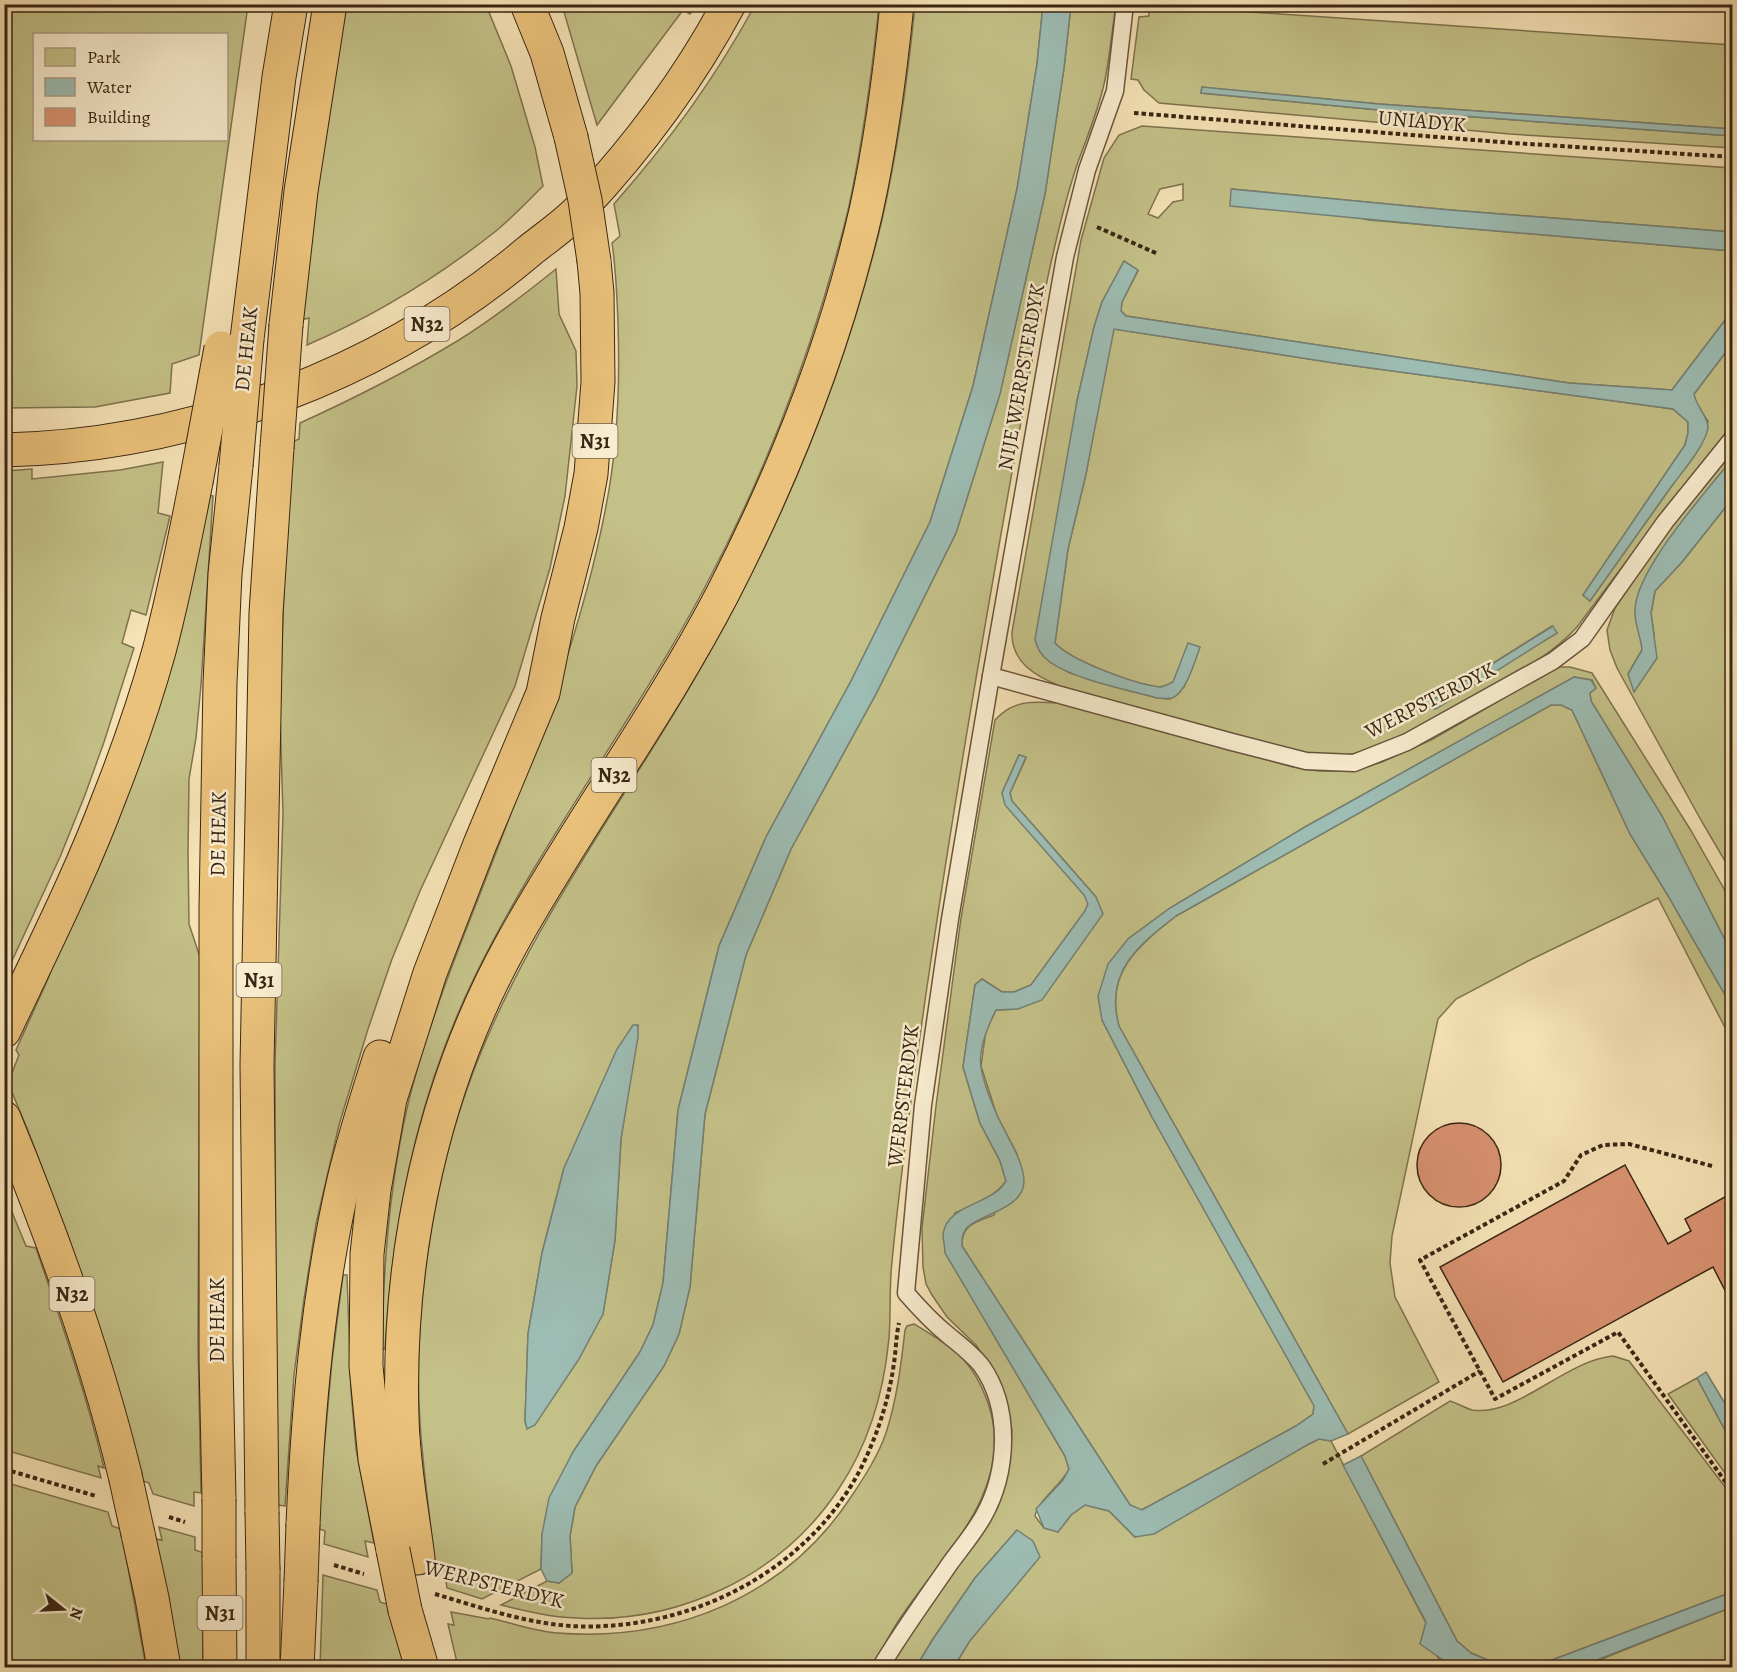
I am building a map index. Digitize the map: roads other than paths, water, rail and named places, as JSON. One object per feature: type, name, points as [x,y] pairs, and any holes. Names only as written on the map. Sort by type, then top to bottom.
[{"type":"highway","name":"DE HEAK","points":[[220,1668],[216,1362],[216,897],[220,683],[225,574],[236,465],[234,344],[253,284],[279,76],[291,4]]},
{"type":"highway","name":"DE HEAK","points":[[263,1668],[257,1065],[266,613],[286,326],[301,191],[330,4]]},
{"type":"highway","name":"N31","points":[[405,1554],[374,1451],[366,1366],[367,1254],[379,1159],[390,1099],[430,973],[480,844],[543,693],[558,618],[581,528],[592,464],[597,416],[598,351],[594,261],[585,200],[571,137],[547,53],[527,4]]},
{"type":"highway","name":"N32","points":[[4,450],[69,447],[131,438],[217,418],[359,363],[413,333],[463,302],[513,265],[579,210],[639,141],[680,86],[729,4]]},
{"type":"highway","name":"N32","points":[[435,1668],[436,1656],[405,1554],[402,1367],[405,1303],[415,1224],[440,1115],[456,1067],[490,987],[512,944],[576,834],[673,682],[722,595],[766,505],[828,346],[865,213],[891,64],[897,4]]},
{"type":"highway","name":"N31","points":[[5,1031],[109,800],[142,705],[167,618],[196,482],[234,344]]},
{"type":"highway","name":"N31","points":[[297,1668],[314,1572],[303,1524],[310,1397],[334,1227],[357,1131],[412,966],[525,688],[558,618]]},
{"type":"highway","name":"N32","points":[[4,1118],[44,1214],[75,1303],[112,1425],[152,1598],[164,1668]]},
{"type":"highway","points":[[421,1607],[422,1668]]},
{"type":"lane","name":"NIJE WERPSTERDYK","points":[[991,676],[1063,268],[1087,170],[1115,91],[1125,4]]},
{"type":"lane","name":"WERPSTERDYK","points":[[880,1668],[900,1634],[983,1517],[994,1493],[1002,1453],[1003,1435],[1000,1411],[992,1386],[982,1367],[968,1351],[924,1314],[906,1293],[923,1105],[952,907],[991,676],[1306,760],[1354,763],[1418,736],[1553,661],[1582,639],[1665,522],[1732,439]]},
{"type":"water","points":[[1043,5],[1071,5],[1045,194],[1000,394],[956,533],[876,694],[791,849],[746,955],[705,1114],[690,1287],[679,1334],[664,1366],[596,1466],[575,1507],[570,1536],[572,1573],[559,1583],[547,1581],[541,1569],[542,1534],[549,1498],[573,1452],[640,1352],[653,1325],[663,1283],[678,1110],[719,946],[766,837],[851,681],[930,522],[973,386],[1017,189],[1037,64]]},
{"type":"water","points":[[1202,87],[1379,104],[1732,129],[1732,136],[1379,110],[1201,93]]},
{"type":"water","points":[[1231,189],[1450,210],[1732,232],[1732,251],[1230,206]]},
{"type":"water","points":[[1124,261],[1138,270],[1122,302],[1121,311],[1126,316],[1569,383],[1672,390],[1732,311],[1732,344],[1694,394],[1708,424],[1702,443],[1693,459],[1590,601],[1583,595],[1685,445],[1688,422],[1673,409],[1341,364],[1114,329],[1086,474],[1068,549],[1055,643],[1075,657],[1104,671],[1159,687],[1173,682],[1188,643],[1200,647],[1182,690],[1172,698],[1157,698],[1072,674],[1047,660],[1038,649],[1035,639],[1077,401],[1094,327],[1102,302]]},
{"type":"water","points":[[1732,459],[1732,499],[1682,562],[1655,591],[1651,613],[1657,658],[1634,692],[1628,674],[1642,650],[1635,613],[1637,596],[1645,577],[1673,533]]},
{"type":"water","points":[[1553,626],[1557,633],[1436,709],[1423,704],[1426,698],[1432,700],[1444,694]]},
{"type":"water","points":[[1574,677],[1591,680],[1596,688],[1590,693],[1591,701],[1662,816],[1732,954],[1732,1007],[1630,834],[1572,710],[1561,705],[1551,705],[1176,916],[1137,950],[1120,976],[1116,991],[1119,1026],[1348,1434],[1331,1441],[1319,1439],[1307,1445],[1154,1534],[1135,1537],[1109,1511],[1085,1505],[1071,1515],[1058,1532],[1044,1528],[1036,1509],[1063,1480],[1069,1469],[1065,1456],[945,1253],[943,1234],[953,1216],[991,1195],[1006,1181],[1000,1161],[980,1123],[963,1067],[975,985],[982,979],[1002,992],[1014,992],[1031,985],[1088,904],[1084,895],[1005,805],[1002,793],[1019,755],[1026,757],[1010,793],[1012,801],[1096,897],[1103,914],[1042,1000],[1018,1009],[996,1010],[990,1023],[984,1038],[980,1060],[983,1075],[995,1111],[1018,1157],[1024,1182],[1022,1191],[1016,1199],[966,1229],[962,1237],[962,1246],[1130,1505],[1142,1510],[1296,1426],[1313,1414],[1314,1406],[1152,1117],[1102,1020],[1098,996],[1108,964],[1128,939],[1170,908],[1305,827]]},
{"type":"water","points":[[633,1025],[638,1025],[638,1037],[621,1139],[615,1240],[603,1314],[579,1359],[535,1425],[527,1429],[525,1421],[528,1334],[542,1253],[564,1168],[617,1049]]},
{"type":"water","points":[[1706,1372],[1732,1415],[1732,1443],[1697,1378]]},
{"type":"water","points":[[1361,1456],[1457,1641],[1471,1653],[1495,1663],[1539,1665],[1732,1592],[1732,1607],[1579,1667],[1453,1667],[1420,1644],[1426,1622],[1343,1465]]},
{"type":"water","points":[[1017,1530],[1033,1541],[1040,1557],[969,1642],[954,1667],[916,1667],[975,1578]]}]
